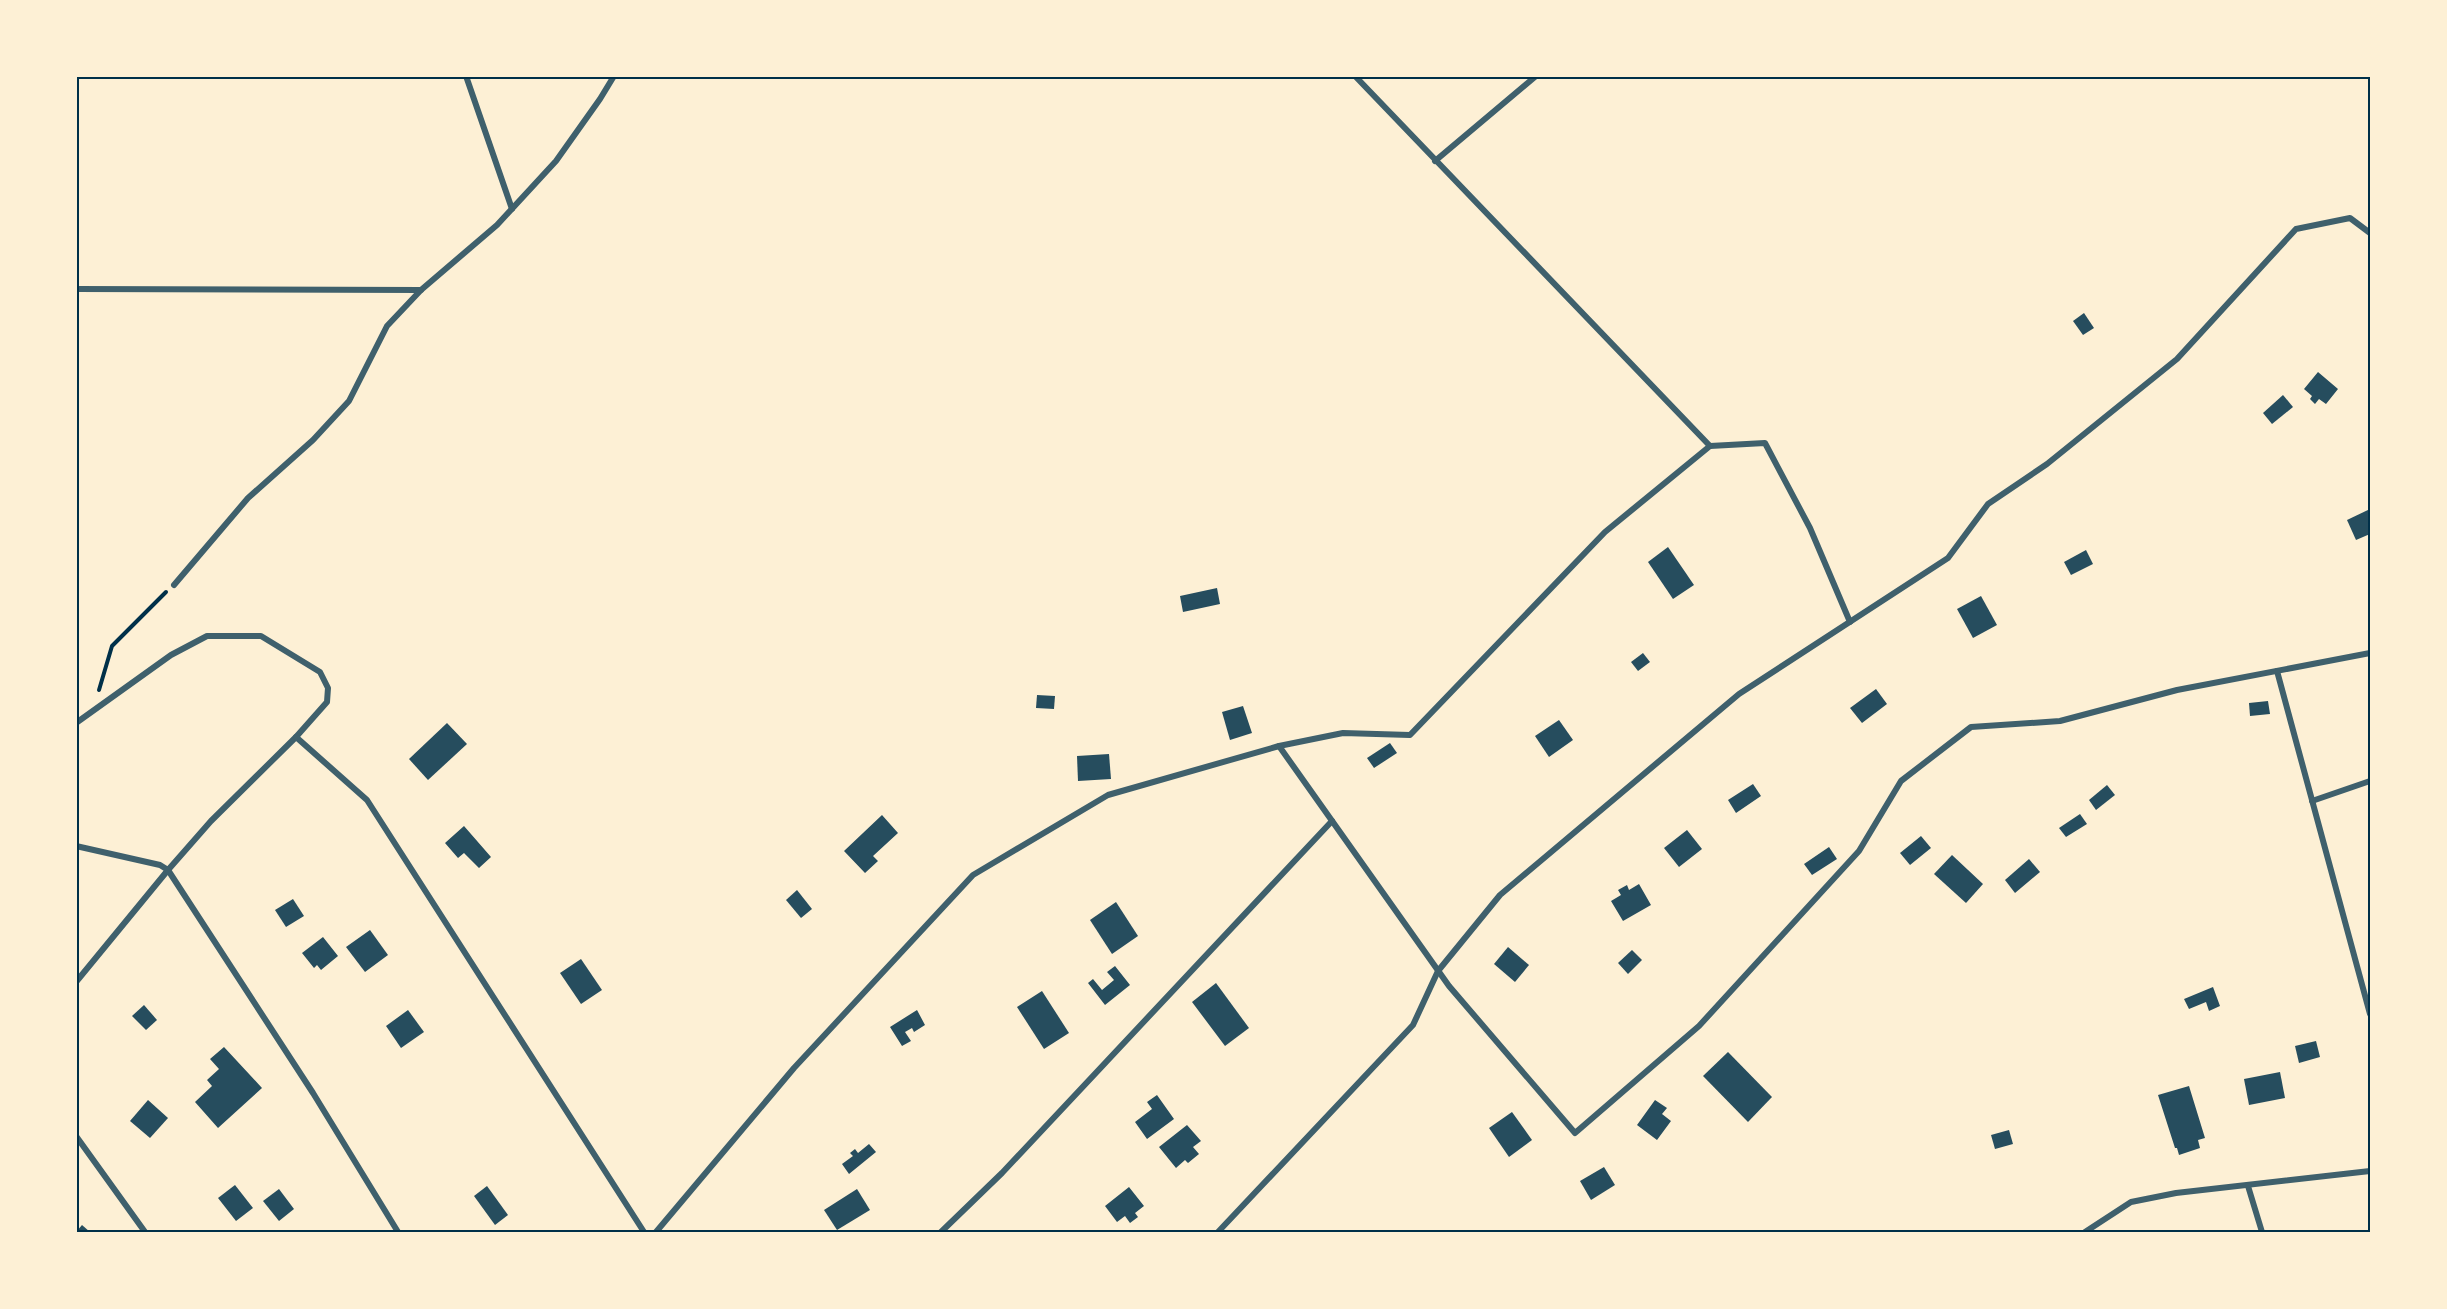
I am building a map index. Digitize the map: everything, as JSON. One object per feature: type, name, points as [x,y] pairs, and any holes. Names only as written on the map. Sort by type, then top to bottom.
[{"type":"street","points":[[466,76],[512,209]]},
{"type":"street","points":[[174,585],[248,498],[313,440],[350,401],[387,326],[421,291],[512,209],[556,161],[614,76]]},
{"type":"street","points":[[1355,76],[1710,446]]},
{"type":"street","points":[[1436,161],[1536,76]]},
{"type":"street","points":[[1218,1233],[1413,1025],[1438,971],[1500,894],[1739,694],[1948,558],[1988,504],[2047,464],[2177,359],[2296,229],[2350,218],[2370,232]]},
{"type":"street","points":[[76,289],[421,291]]},
{"type":"street","points":[[656,1233],[794,1068],[973,875],[1108,795],[1279,746],[1343,734],[1410,735],[1605,531],[1710,446],[1765,443],[1810,528],[1850,622]]},
{"type":"street","points":[[76,723],[171,655],[207,636],[261,636],[320,672],[328,688],[327,702],[168,870],[76,982]]},
{"type":"street","points":[[1279,746],[1449,986],[1575,1133],[1699,1026],[1859,851],[1901,781],[1971,727],[2060,722],[2177,690],[2370,653]]},
{"type":"street","points":[[2277,671],[2370,1014]]},
{"type":"street","points":[[296,737],[367,800],[644,1233]]},
{"type":"street","points":[[2312,801],[2370,781]]},
{"type":"street","points":[[941,1233],[1002,1173],[1332,820]]},
{"type":"street","points":[[76,846],[160,865],[168,870],[313,1093],[398,1233]]},
{"type":"street","points":[[76,1136],[145,1233]]},
{"type":"street","points":[[2085,1233],[2131,1202],[2176,1193],[2370,1171]]},
{"type":"street","points":[[2248,1186],[2262,1233]]},
{"type":"path","points":[[94,711],[112,646],[174,585]]},
{"type":"building","points":[[2084,313],[2094,328],[2083,335],[2073,321]]},
{"type":"building","points":[[2318,372],[2338,389],[2326,404],[2319,399],[2315,404],[2310,399],[2312,396],[2304,389]]},
{"type":"building","points":[[2283,395],[2293,407],[2272,424],[2263,413]]},
{"type":"building","points":[[2370,509],[2370,534],[2356,540],[2347,520]]},
{"type":"building","points":[[1668,547],[1694,585],[1673,599],[1648,562]]},
{"type":"building","points":[[2086,550],[2093,564],[2071,575],[2064,562]]},
{"type":"building","points":[[1217,588],[1220,604],[1183,612],[1180,596]]},
{"type":"building","points":[[1981,596],[1997,625],[1973,638],[1957,609]]},
{"type":"building","points":[[1643,653],[1650,662],[1638,671],[1631,662]]},
{"type":"building","points":[[1876,689],[1887,704],[1862,723],[1850,708]]},
{"type":"building","points":[[1037,695],[1055,696],[1054,709],[1036,708]]},
{"type":"building","points":[[2268,701],[2270,714],[2250,716],[2249,703]]},
{"type":"building","points":[[1243,706],[1252,733],[1230,740],[1222,712]]},
{"type":"building","points":[[1559,720],[1573,740],[1549,757],[1535,736]]},
{"type":"building","points":[[447,723],[467,744],[428,780],[409,759]]},
{"type":"building","points":[[1390,743],[1397,753],[1374,768],[1367,758]]},
{"type":"building","points":[[1109,754],[1111,779],[1078,781],[1077,756]]},
{"type":"building","points":[[1753,784],[1761,796],[1736,813],[1728,800]]},
{"type":"building","points":[[2107,785],[2115,795],[2096,810],[2089,800]]},
{"type":"building","points":[[2080,814],[2087,824],[2066,837],[2059,828]]},
{"type":"building","points":[[882,815],[898,833],[873,856],[878,861],[865,873],[844,851]]},
{"type":"building","points":[[464,826],[491,857],[479,868],[464,853],[458,858],[445,843]]},
{"type":"building","points":[[1687,830],[1702,849],[1679,867],[1664,848]]},
{"type":"building","points":[[1921,836],[1931,848],[1910,865],[1900,853]]},
{"type":"building","points":[[1829,847],[1837,859],[1812,875],[1804,864]]},
{"type":"building","points":[[1952,855],[1983,884],[1966,903],[1934,874]]},
{"type":"building","points":[[2029,859],[2040,872],[2015,893],[2005,880]]},
{"type":"building","points":[[1639,884],[1651,905],[1623,921],[1611,901],[1621,895],[1618,890],[1627,885],[1629,890]]},
{"type":"building","points":[[797,890],[812,909],[801,918],[786,900]]},
{"type":"building","points":[[293,899],[304,916],[286,927],[275,910]]},
{"type":"building","points":[[1116,902],[1138,936],[1112,954],[1090,920]]},
{"type":"building","points":[[370,930],[388,955],[365,972],[346,947]]},
{"type":"building","points":[[323,937],[338,956],[321,970],[317,965],[314,968],[302,953]]},
{"type":"building","points":[[1508,947],[1529,965],[1515,982],[1494,964]]},
{"type":"building","points":[[1632,950],[1642,960],[1628,974],[1618,963]]},
{"type":"building","points":[[581,959],[602,990],[581,1004],[560,973]]},
{"type":"building","points":[[1115,966],[1130,985],[1105,1005],[1088,983],[1093,979],[1102,990],[1114,980],[1107,972]]},
{"type":"building","points":[[1216,983],[1249,1028],[1225,1046],[1192,1002]]},
{"type":"building","points":[[2213,987],[2220,1006],[2209,1011],[2206,1002],[2189,1009],[2184,999]]},
{"type":"building","points":[[1042,991],[1069,1033],[1044,1049],[1017,1007]]},
{"type":"building","points":[[144,1005],[157,1020],[146,1030],[132,1016]]},
{"type":"building","points":[[408,1010],[424,1032],[401,1048],[386,1026]]},
{"type":"building","points":[[917,1010],[925,1025],[914,1032],[912,1028],[905,1032],[911,1041],[902,1046],[890,1027]]},
{"type":"building","points":[[2316,1041],[2320,1057],[2299,1063],[2295,1046]]},
{"type":"building","points":[[224,1047],[262,1088],[218,1128],[195,1102],[212,1086],[207,1080],[219,1069],[210,1059]]},
{"type":"building","points":[[1728,1052],[1772,1097],[1748,1122],[1703,1076]]},
{"type":"building","points":[[2280,1072],[2285,1098],[2249,1105],[2244,1079]]},
{"type":"building","points":[[2189,1086],[2205,1138],[2198,1140],[2200,1148],[2179,1155],[2158,1095]]},
{"type":"building","points":[[1157,1095],[1174,1119],[1147,1139],[1135,1122],[1152,1109],[1147,1102]]},
{"type":"building","points":[[148,1100],[168,1118],[150,1138],[130,1121]]},
{"type":"building","points":[[1655,1100],[1667,1108],[1662,1114],[1671,1121],[1657,1140],[1637,1125]]},
{"type":"building","points":[[1512,1112],[1532,1140],[1509,1157],[1489,1128]]},
{"type":"building","points":[[1187,1125],[1201,1141],[1193,1147],[1199,1154],[1188,1163],[1185,1160],[1176,1168],[1159,1147]]},
{"type":"building","points":[[2009,1130],[2013,1144],[1995,1149],[1991,1135]]},
{"type":"building","points":[[869,1144],[876,1152],[849,1174],[842,1164],[853,1156],[850,1153],[855,1149],[858,1153]]},
{"type":"building","points":[[1604,1167],[1615,1185],[1591,1200],[1580,1181]]},
{"type":"building","points":[[235,1185],[253,1208],[236,1221],[218,1198]]},
{"type":"building","points":[[487,1186],[508,1215],[495,1225],[474,1196]]},
{"type":"building","points":[[1129,1187],[1144,1206],[1135,1213],[1138,1217],[1130,1223],[1125,1216],[1117,1222],[1105,1206]]},
{"type":"building","points":[[279,1189],[294,1209],[279,1221],[263,1201]]},
{"type":"building","points":[[857,1189],[870,1210],[837,1230],[824,1210]]},
{"type":"building","points":[[82,1225],[90,1232],[76,1232]]}]
